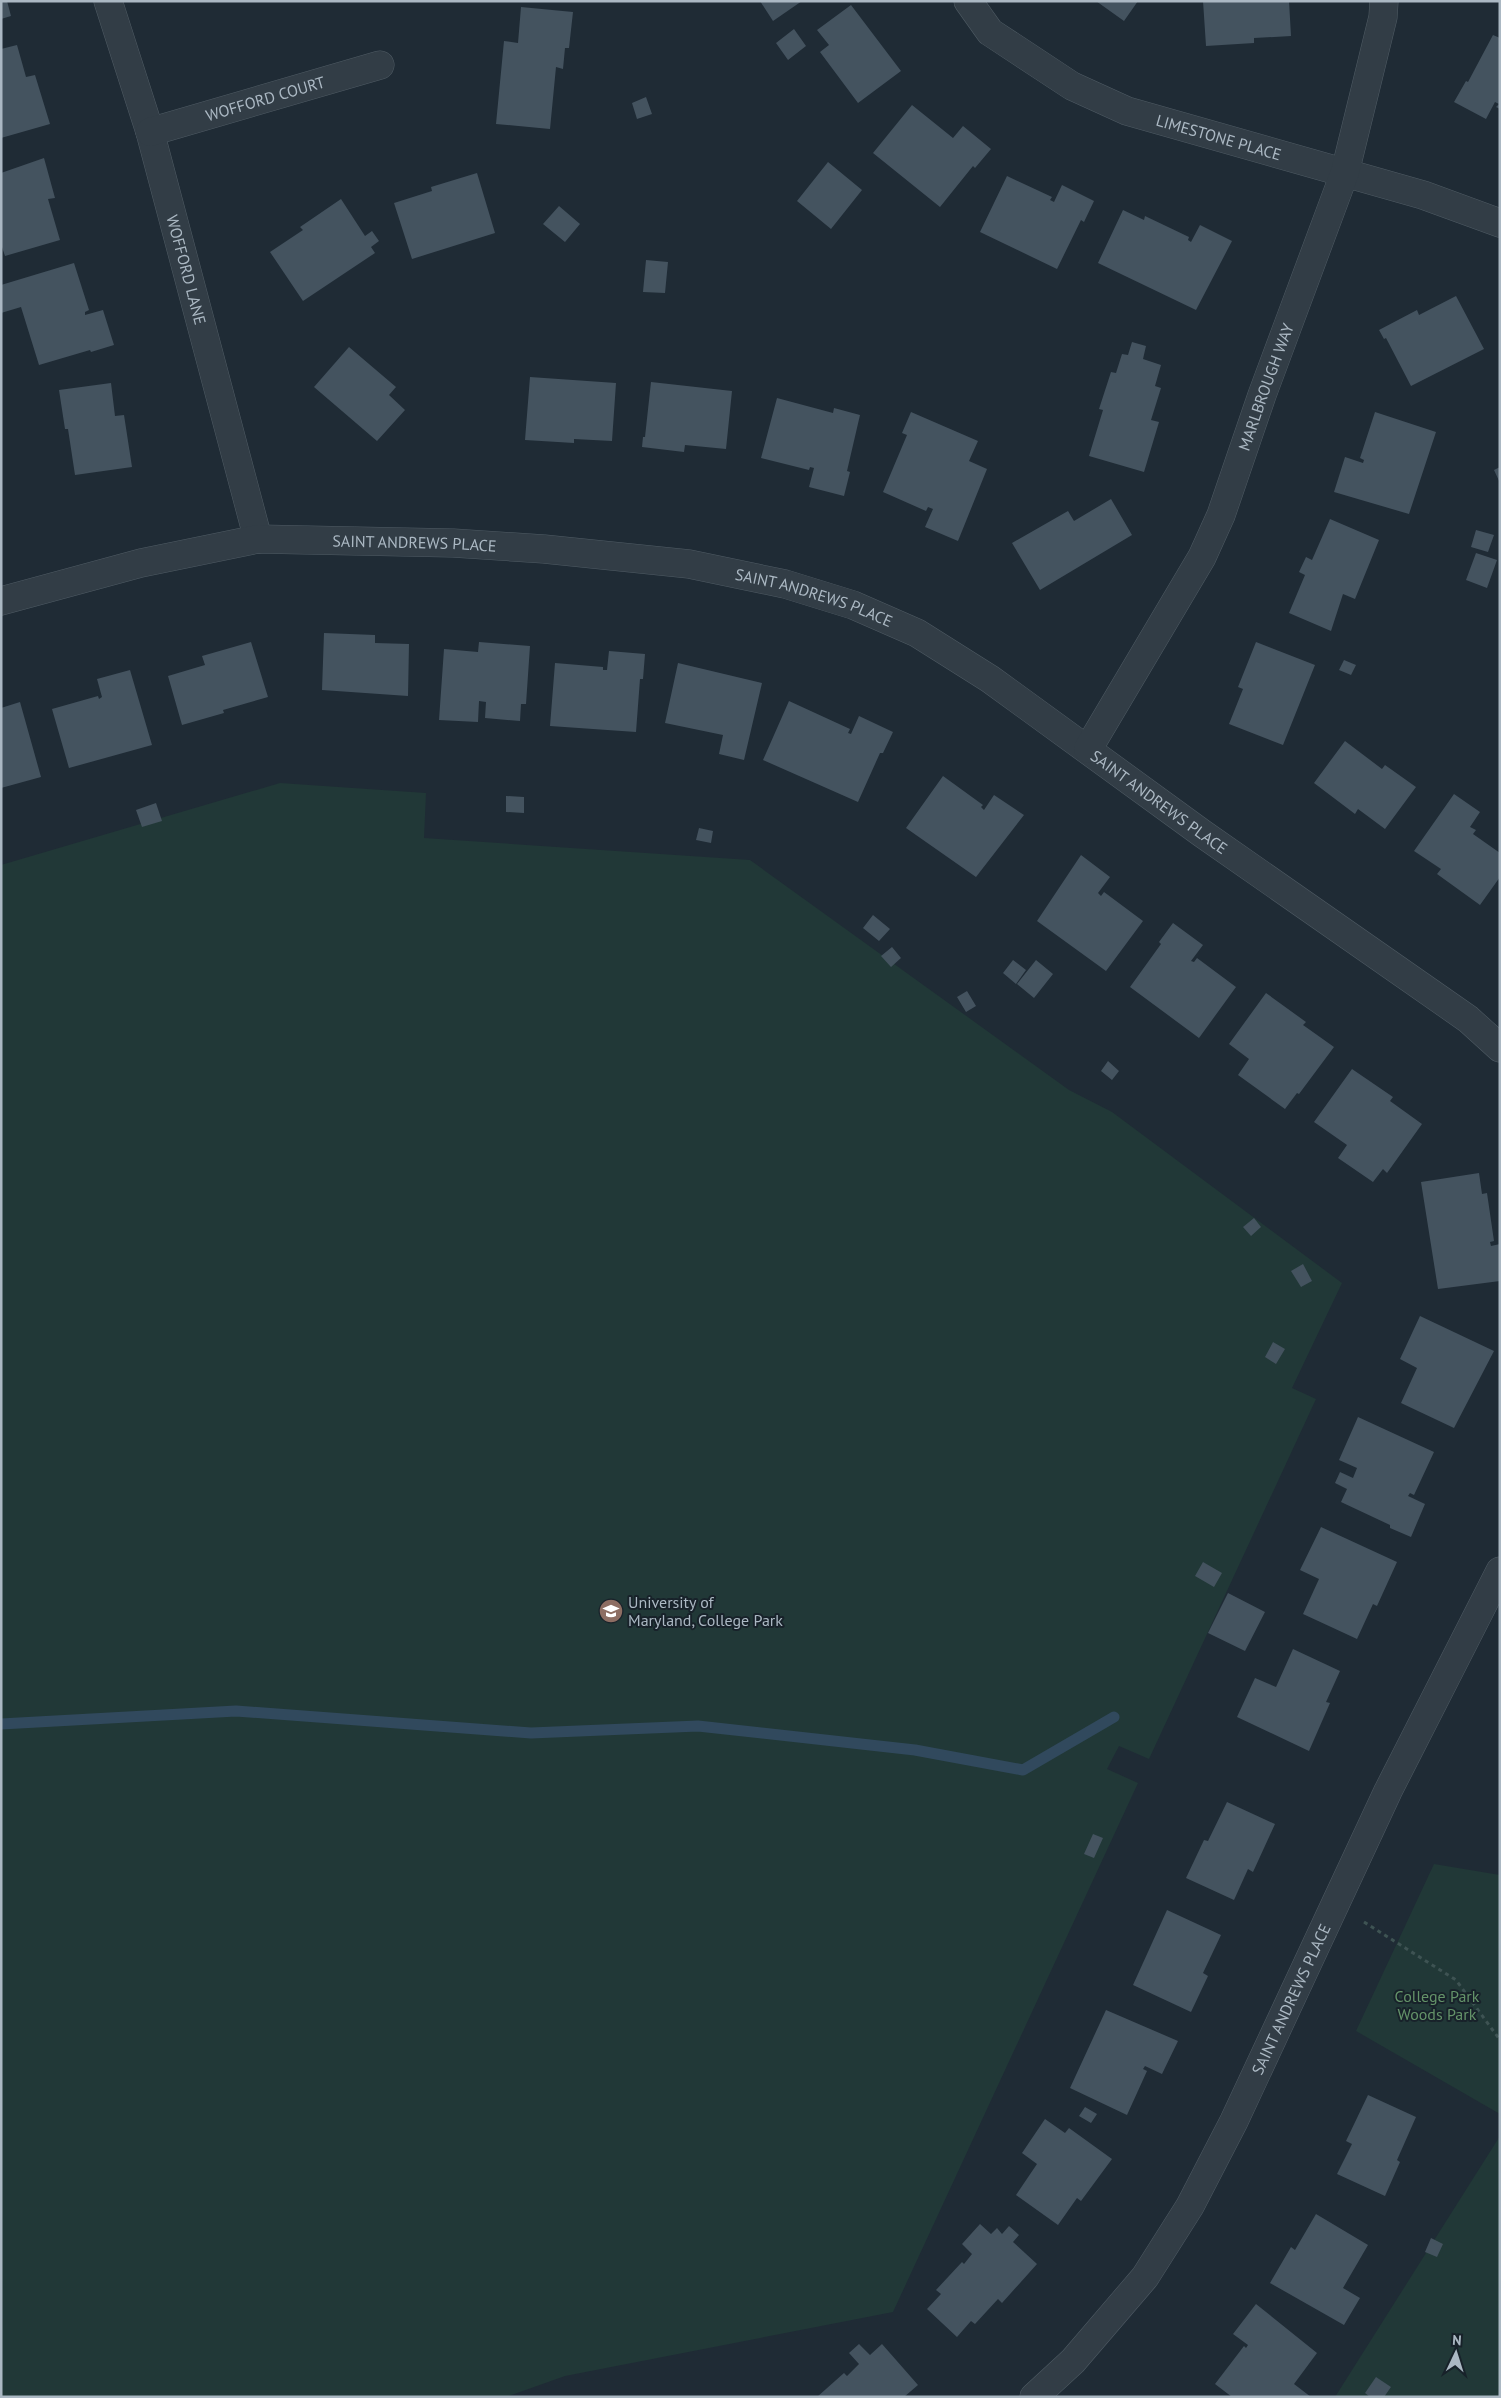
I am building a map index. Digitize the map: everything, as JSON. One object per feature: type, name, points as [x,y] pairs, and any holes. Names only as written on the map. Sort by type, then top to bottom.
[{"type":"street","name":"WOFFORD LANE","points":[[108,1],[150,132],[258,539]]},
{"type":"street","name":"LIMESTONE PLACE","points":[[968,1],[990,32],[1081,90],[1127,110],[1423,195],[1500,223]]},
{"type":"street","name":"MARLBROUGH WAY","points":[[1088,749],[1202,557],[1217,524],[1345,172],[1383,17],[1384,1]]},
{"type":"street","name":"WOFFORD COURT","points":[[150,132],[380,65]]},
{"type":"street","name":"SAINT ANDREWS PLACE","points":[[1,601],[141,563],[258,539],[453,543],[544,549],[689,564],[785,584],[853,605],[917,633],[990,679],[1203,834],[1468,1019],[1500,1048]]},
{"type":"street","name":"SAINT ANDREWS PLACE","points":[[1034,2397],[1073,2361],[1145,2277],[1190,2206],[1234,2121],[1388,1791],[1500,1572]]},
{"type":"path","points":[[1336,1904],[1456,1980],[1500,2040]]},
{"type":"green space","name":"University of Maryland, College Park","points":[[280,783],[426,793],[424,838],[750,860],[1069,1090],[1112,1112],[1342,1283],[1292,1388],[1316,1399],[1149,1759],[1119,1746],[1107,1769],[1138,1783],[893,2312],[565,2376],[506,2397],[1,2397],[1,865]]},
{"type":"green space","name":"College Park Woods Park","points":[[1434,1864],[1500,1875],[1500,2114],[1356,2031]]},
{"type":"green space","points":[[1500,2136],[1500,2397],[1335,2397]]},
{"type":"building","points":[[1,1],[7,1],[11,16],[1,19]]},
{"type":"building","points":[[760,1],[802,1],[773,21]]},
{"type":"building","points":[[1096,1],[1138,1],[1124,21]]},
{"type":"building","points":[[1203,1],[1289,1],[1291,36],[1254,38],[1254,43],[1206,46]]},
{"type":"building","points":[[851,5],[901,71],[858,103],[820,52],[829,45],[817,30]]},
{"type":"building","points":[[521,7],[573,12],[569,48],[565,48],[563,69],[556,67],[550,129],[496,124],[504,41],[518,43]]},
{"type":"building","points":[[794,29],[806,46],[788,60],[776,43]]},
{"type":"building","points":[[1493,35],[1500,38],[1500,109],[1496,107],[1499,104],[1495,102],[1486,119],[1454,102],[1466,81],[1468,82]]},
{"type":"building","points":[[17,45],[26,77],[35,75],[50,124],[1,138],[1,49]]},
{"type":"building","points":[[646,97],[652,114],[637,119],[632,103]]},
{"type":"building","points":[[912,105],[953,138],[963,126],[991,149],[975,168],[973,166],[940,207],[873,153]]},
{"type":"building","points":[[44,158],[55,198],[48,199],[60,240],[5,256],[1,244],[1,173]]},
{"type":"building","points":[[828,162],[862,190],[831,229],[797,201]]},
{"type":"building","points":[[477,173],[495,233],[412,259],[394,203],[432,191],[431,187]]},
{"type":"building","points":[[1007,176],[1052,197],[1050,200],[1054,202],[1062,185],[1094,201],[1084,222],[1081,220],[1057,269],[980,232]]},
{"type":"building","points":[[341,199],[365,236],[372,231],[379,241],[371,247],[375,253],[303,301],[270,252],[303,230],[300,227]]},
{"type":"building","points":[[559,206],[580,224],[565,242],[543,224]]},
{"type":"building","points":[[1123,210],[1144,220],[1145,216],[1189,237],[1188,240],[1191,242],[1200,225],[1232,241],[1196,310],[1098,263]]},
{"type":"building","points":[[646,260],[668,262],[665,293],[643,292]]},
{"type":"building","points":[[74,263],[89,310],[85,312],[85,315],[103,310],[114,345],[39,365],[21,307],[1,313],[1,285]]},
{"type":"building","points":[[1456,296],[1484,349],[1411,386],[1386,338],[1384,339],[1379,330],[1417,310],[1419,315]]},
{"type":"building","points":[[1132,342],[1146,346],[1143,359],[1161,365],[1155,386],[1161,388],[1151,420],[1159,422],[1144,472],[1089,456],[1103,410],[1099,409],[1111,372],[1116,373],[1122,354],[1128,355]]},
{"type":"building","points":[[349,347],[396,387],[389,395],[405,410],[377,441],[314,387]]},
{"type":"building","points":[[530,377],[616,383],[612,441],[574,439],[574,443],[525,440]]},
{"type":"building","points":[[651,382],[732,391],[726,449],[685,445],[684,452],[642,447],[643,437],[645,437]]},
{"type":"building","points":[[111,383],[115,416],[124,415],[132,467],[75,475],[68,429],[65,429],[59,390]]},
{"type":"building","points":[[777,398],[833,413],[834,408],[860,415],[847,471],[850,472],[844,496],[809,487],[814,468],[810,467],[809,470],[761,458]]},
{"type":"building","points":[[911,412],[978,441],[969,461],[987,469],[958,541],[925,527],[933,509],[928,507],[926,511],[883,492],[907,435],[902,433]]},
{"type":"building","points":[[1375,412],[1436,432],[1409,514],[1334,492],[1345,457],[1363,463],[1364,460],[1360,458]]},
{"type":"building","points":[[1500,467],[1500,483],[1494,470]]},
{"type":"building","points":[[1111,499],[1132,535],[1040,590],[1012,543],[1068,511],[1074,521]]},
{"type":"building","points":[[1330,519],[1379,540],[1355,599],[1343,594],[1331,631],[1289,613],[1305,575],[1299,572],[1306,557],[1312,560]]},
{"type":"building","points":[[1476,530],[1494,535],[1488,552],[1471,547]]},
{"type":"building","points":[[1476,553],[1497,560],[1487,588],[1466,580]]},
{"type":"building","points":[[324,633],[375,635],[375,643],[409,644],[408,696],[322,690]]},
{"type":"building","points":[[251,642],[268,697],[223,710],[224,713],[182,725],[168,676],[205,665],[202,656]]},
{"type":"building","points":[[479,642],[530,646],[526,704],[521,704],[520,721],[485,718],[486,702],[479,701],[478,722],[439,720],[444,649],[478,652]]},
{"type":"building","points":[[1256,642],[1315,665],[1283,745],[1229,724],[1243,689],[1238,687]]},
{"type":"building","points":[[609,651],[645,654],[643,679],[640,679],[636,732],[550,726],[555,663],[603,667],[603,670],[607,670]]},
{"type":"building","points":[[1344,660],[1356,665],[1351,675],[1339,670]]},
{"type":"building","points":[[678,663],[762,683],[744,760],[719,754],[723,735],[665,723]]},
{"type":"building","points":[[130,670],[152,745],[69,768],[52,709],[98,696],[99,699],[102,697],[97,679]]},
{"type":"building","points":[[789,701],[850,729],[848,733],[851,734],[859,716],[893,732],[883,753],[880,753],[858,802],[763,760]]},
{"type":"building","points":[[20,702],[41,777],[1,788],[1,708]]},
{"type":"building","points":[[1345,741],[1382,769],[1385,765],[1416,787],[1385,829],[1358,809],[1355,814],[1314,783]]},
{"type":"building","points":[[943,776],[983,805],[981,807],[984,810],[994,795],[1024,815],[976,877],[906,828]]},
{"type":"building","points":[[1454,794],[1480,812],[1470,827],[1476,830],[1473,834],[1500,853],[1500,877],[1480,905],[1437,874],[1441,869],[1414,851]]},
{"type":"building","points":[[506,796],[524,797],[524,813],[506,812]]},
{"type":"building","points":[[156,803],[162,821],[142,827],[136,810]]},
{"type":"building","points":[[699,828],[713,831],[711,843],[696,840]]},
{"type":"building","points":[[1081,855],[1110,877],[1098,893],[1101,896],[1104,892],[1143,921],[1106,971],[1037,921]]},
{"type":"building","points":[[873,915],[890,929],[879,941],[863,928]]},
{"type":"building","points":[[1173,923],[1203,945],[1191,961],[1194,962],[1197,958],[1236,987],[1199,1038],[1130,987],[1161,944],[1159,942]]},
{"type":"building","points":[[892,947],[901,958],[891,967],[881,956]]},
{"type":"building","points":[[1013,960],[1026,970],[1016,984],[1003,973]]},
{"type":"building","points":[[1036,960],[1053,974],[1034,998],[1017,984]]},
{"type":"building","points":[[967,991],[976,1006],[966,1012],[957,997]]},
{"type":"building","points":[[1266,993],[1306,1022],[1303,1025],[1334,1047],[1299,1094],[1297,1093],[1285,1109],[1238,1075],[1249,1059],[1229,1044]]},
{"type":"building","points":[[1108,1061],[1119,1071],[1112,1080],[1101,1071]]},
{"type":"building","points":[[1352,1069],[1393,1097],[1390,1101],[1422,1124],[1387,1173],[1383,1169],[1373,1182],[1338,1158],[1347,1145],[1314,1122]]},
{"type":"building","points":[[1479,1173],[1482,1194],[1487,1193],[1494,1241],[1490,1242],[1491,1246],[1500,1244],[1500,1281],[1438,1289],[1421,1182]]},
{"type":"building","points":[[1254,1218],[1261,1227],[1251,1236],[1243,1227]]},
{"type":"building","points":[[1303,1264],[1312,1281],[1301,1287],[1291,1271]]},
{"type":"building","points":[[1420,1316],[1494,1351],[1454,1428],[1401,1403],[1417,1368],[1400,1359]]},
{"type":"building","points":[[1273,1342],[1285,1349],[1276,1364],[1265,1357]]},
{"type":"building","points":[[1358,1417],[1434,1452],[1414,1495],[1410,1493],[1408,1496],[1425,1504],[1411,1537],[1341,1502],[1347,1489],[1335,1483],[1340,1472],[1353,1478],[1357,1468],[1339,1460]]},
{"type":"building","points":[[1321,1527],[1397,1562],[1377,1606],[1373,1604],[1357,1639],[1303,1614],[1319,1579],[1300,1570]]},
{"type":"building","points":[[1203,1562],[1222,1573],[1214,1587],[1195,1576]]},
{"type":"building","points":[[1228,1593],[1265,1612],[1245,1651],[1208,1633]]},
{"type":"building","points":[[1293,1649],[1340,1671],[1326,1702],[1330,1703],[1309,1751],[1237,1717],[1255,1678],[1276,1687]]},
{"type":"building","points":[[1227,1802],[1275,1824],[1253,1872],[1248,1869],[1234,1900],[1186,1878],[1204,1840],[1208,1841]]},
{"type":"building","points":[[1093,1834],[1103,1838],[1094,1858],[1084,1854]]},
{"type":"building","points":[[1167,1910],[1221,1935],[1203,1973],[1208,1976],[1191,2012],[1133,1985]]},
{"type":"building","points":[[1106,2010],[1178,2041],[1162,2074],[1145,2066],[1143,2069],[1147,2071],[1127,2115],[1070,2088]]},
{"type":"building","points":[[1368,2095],[1416,2117],[1397,2160],[1400,2162],[1385,2196],[1337,2174],[1352,2144],[1346,2141]]},
{"type":"building","points":[[1085,2107],[1097,2114],[1091,2123],[1079,2116]]},
{"type":"building","points":[[1045,2119],[1065,2133],[1069,2128],[1112,2159],[1081,2201],[1077,2198],[1058,2225],[1016,2195],[1037,2164],[1022,2153]]},
{"type":"building","points":[[1316,2214],[1368,2245],[1343,2288],[1360,2298],[1344,2325],[1270,2283],[1291,2247],[1295,2250]]},
{"type":"building","points":[[980,2224],[991,2234],[997,2228],[1002,2234],[1009,2226],[1019,2235],[1013,2242],[1037,2264],[1002,2303],[998,2299],[975,2324],[971,2321],[957,2337],[927,2309],[941,2294],[936,2290],[972,2254],[962,2244]]},
{"type":"building","points":[[1431,2238],[1443,2244],[1437,2257],[1425,2252]]},
{"type":"building","points":[[1256,2304],[1317,2353],[1294,2384],[1311,2397],[1232,2397],[1215,2384],[1244,2346],[1246,2348],[1248,2345],[1233,2334]]},
{"type":"building","points":[[859,2344],[870,2355],[882,2344],[918,2385],[904,2397],[817,2397],[844,2373],[847,2376],[859,2364],[849,2353]]},
{"type":"building","points":[[1376,2377],[1391,2387],[1384,2397],[1370,2397],[1365,2393]]},
{"type":"waterway","points":[[1,1724],[236,1711],[531,1733],[698,1726],[915,1750],[1023,1770],[1114,1717]]},
{"type":"place","name":"University of Maryland, College Park","points":[[611,1611]]}]
